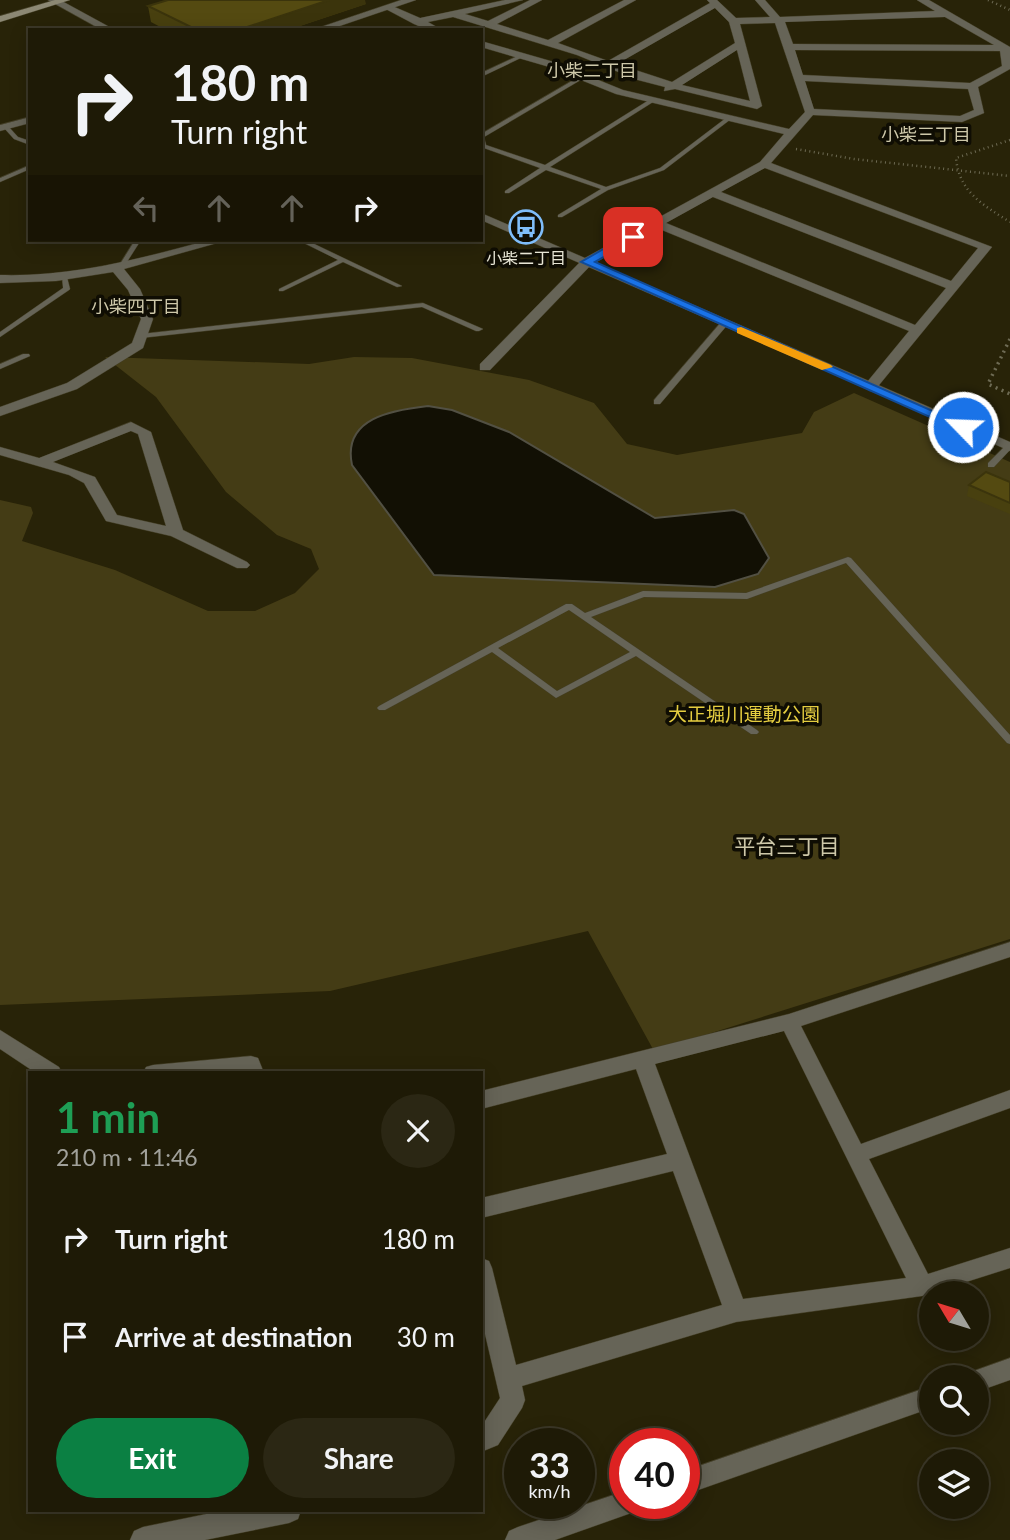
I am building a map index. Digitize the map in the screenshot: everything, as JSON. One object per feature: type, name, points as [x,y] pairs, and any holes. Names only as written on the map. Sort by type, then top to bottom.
[{"type":"main road","points":[[0,10],[36,0]]},
{"type":"main road","points":[[0,19],[59,1]]},
{"type":"street","points":[[323,28],[411,0]]},
{"type":"street","points":[[417,22],[518,0]]},
{"type":"street","points":[[486,26],[537,0]]},
{"type":"street","points":[[550,43],[631,0]]},
{"type":"street","points":[[760,0],[778,20],[810,112]]},
{"type":"street","points":[[922,0],[1005,48]]},
{"type":"street","points":[[59,1],[106,28]]},
{"type":"street","points":[[450,13],[486,26],[550,43],[608,65],[671,86],[757,106],[734,21],[714,2],[608,65]]},
{"type":"street","points":[[387,7],[433,28]]},
{"type":"street","points":[[734,21],[950,14]]},
{"type":"street","points":[[651,101],[740,44]]},
{"type":"street","points":[[483,45],[524,55],[651,101],[792,133]]},
{"type":"street","points":[[789,47],[1005,48]]},
{"type":"street","points":[[799,78],[972,86],[1007,67],[1005,48]]},
{"type":"street","points":[[810,112],[962,119],[981,109],[972,86]]},
{"type":"street","points":[[485,367],[587,262],[764,164],[810,112]]},
{"type":"street","points":[[3,127],[28,121]]},
{"type":"street","points":[[764,164],[986,247],[870,387]]},
{"type":"street","points":[[712,193],[953,286]]},
{"type":"street","points":[[483,217],[1010,447]]},
{"type":"street","points":[[657,224],[917,330]]},
{"type":"street","points":[[0,279],[64,277],[214,242]]},
{"type":"street","points":[[0,412],[72,386],[138,345],[147,319],[134,289],[119,265]]},
{"type":"street","points":[[40,462],[131,426],[144,432],[176,533]]},
{"type":"street","points":[[0,451],[90,480],[111,518],[176,533],[242,565]]},
{"type":"street","points":[[483,1099],[789,1021],[1010,949]]},
{"type":"street","points":[[789,1021],[919,1281]]},
{"type":"street","points":[[0,1038],[49,1071]]},
{"type":"street","points":[[643,1059],[736,1311]]},
{"type":"street","points":[[175,1071],[251,1064],[253,1071]]},
{"type":"street","points":[[856,1155],[1010,1099]]},
{"type":"street","points":[[483,1208],[680,1160]]},
{"type":"street","points":[[938,1281],[1010,1258]]},
{"type":"street","points":[[483,1276],[513,1400],[489,1437],[483,1439]]},
{"type":"street","points":[[508,1379],[736,1311],[919,1286]]},
{"type":"street","points":[[989,1377],[1010,1370]]},
{"type":"street","points":[[700,1477],[919,1401]]},
{"type":"street","points":[[518,1540],[609,1509]]},
{"type":"street","points":[[143,1540],[279,1512]]},
{"type":"lane","points":[[483,74],[524,55]]},
{"type":"lane","points":[[483,135],[582,77]]},
{"type":"lane","points":[[508,192],[651,101]]},
{"type":"lane","points":[[560,216],[606,190],[662,169],[728,119]]},
{"type":"lane","points":[[3,127],[16,138],[28,142]]},
{"type":"lane","points":[[483,146],[606,190]]},
{"type":"lane","points":[[0,180],[28,168]]},
{"type":"lane","points":[[119,265],[136,242]]},
{"type":"lane","points":[[305,242],[399,286]]},
{"type":"lane","points":[[281,290],[343,260]]},
{"type":"lane","points":[[0,335],[67,289],[64,277]]},
{"type":"lane","points":[[141,336],[423,305],[479,329]]},
{"type":"lane","points":[[657,402],[725,323]]},
{"type":"lane","points":[[0,368],[26,356]]},
{"type":"lane","points":[[991,465],[1010,447]]},
{"type":"lane","points":[[584,616],[643,594],[747,596],[848,560],[1010,741]]},
{"type":"lane","points":[[382,708],[569,606],[754,732]]},
{"type":"lane","points":[[492,648],[556,695],[637,652]]},
{"type":"path","points":[[988,0],[1010,10]]},
{"type":"path","points":[[1010,140],[956,158],[954,170],[965,192],[1010,222]]},
{"type":"path","points":[[778,146],[854,159],[1010,176]]},
{"type":"path","points":[[1010,340],[988,384],[1010,394]]},
{"type":"green space","name":"大正堀川運動公園","points":[[105,357],[309,364],[354,357],[412,358],[529,380],[594,403],[627,444],[677,455],[802,433],[814,412],[854,393],[1010,462],[1010,939],[654,1051],[588,931],[330,991],[0,1005],[0,500],[31,507],[33,513],[22,541],[115,570],[208,611],[255,611],[295,593],[319,569],[311,549],[277,535],[226,492],[156,397]]},
{"type":"shaded area","points":[[428,406],[452,410],[509,432],[655,518],[734,510],[744,514],[769,558],[758,574],[715,587],[434,575],[352,465],[351,449],[362,427],[373,419],[400,410]]},
{"type":"building","points":[[168,0],[329,0],[244,28],[193,28],[148,6]]},
{"type":"building","points":[[986,472],[1010,482],[1010,503],[969,485]]},
{"type":"slow traffic","points":[[741,330],[827,367]]},
{"type":"place","name":"小柴二丁目","points":[[526,227]]},
{"type":"district","name":"小柴二丁目","points":[[592,71]]},
{"type":"district","name":"小柴三丁目","points":[[926,135]]},
{"type":"district","name":"小柴四丁目","points":[[136,307]]},
{"type":"district","name":"平台三丁目","points":[[787,847]]},
{"type":"route","points":[[633,237],[587,262],[963,427]]}]
